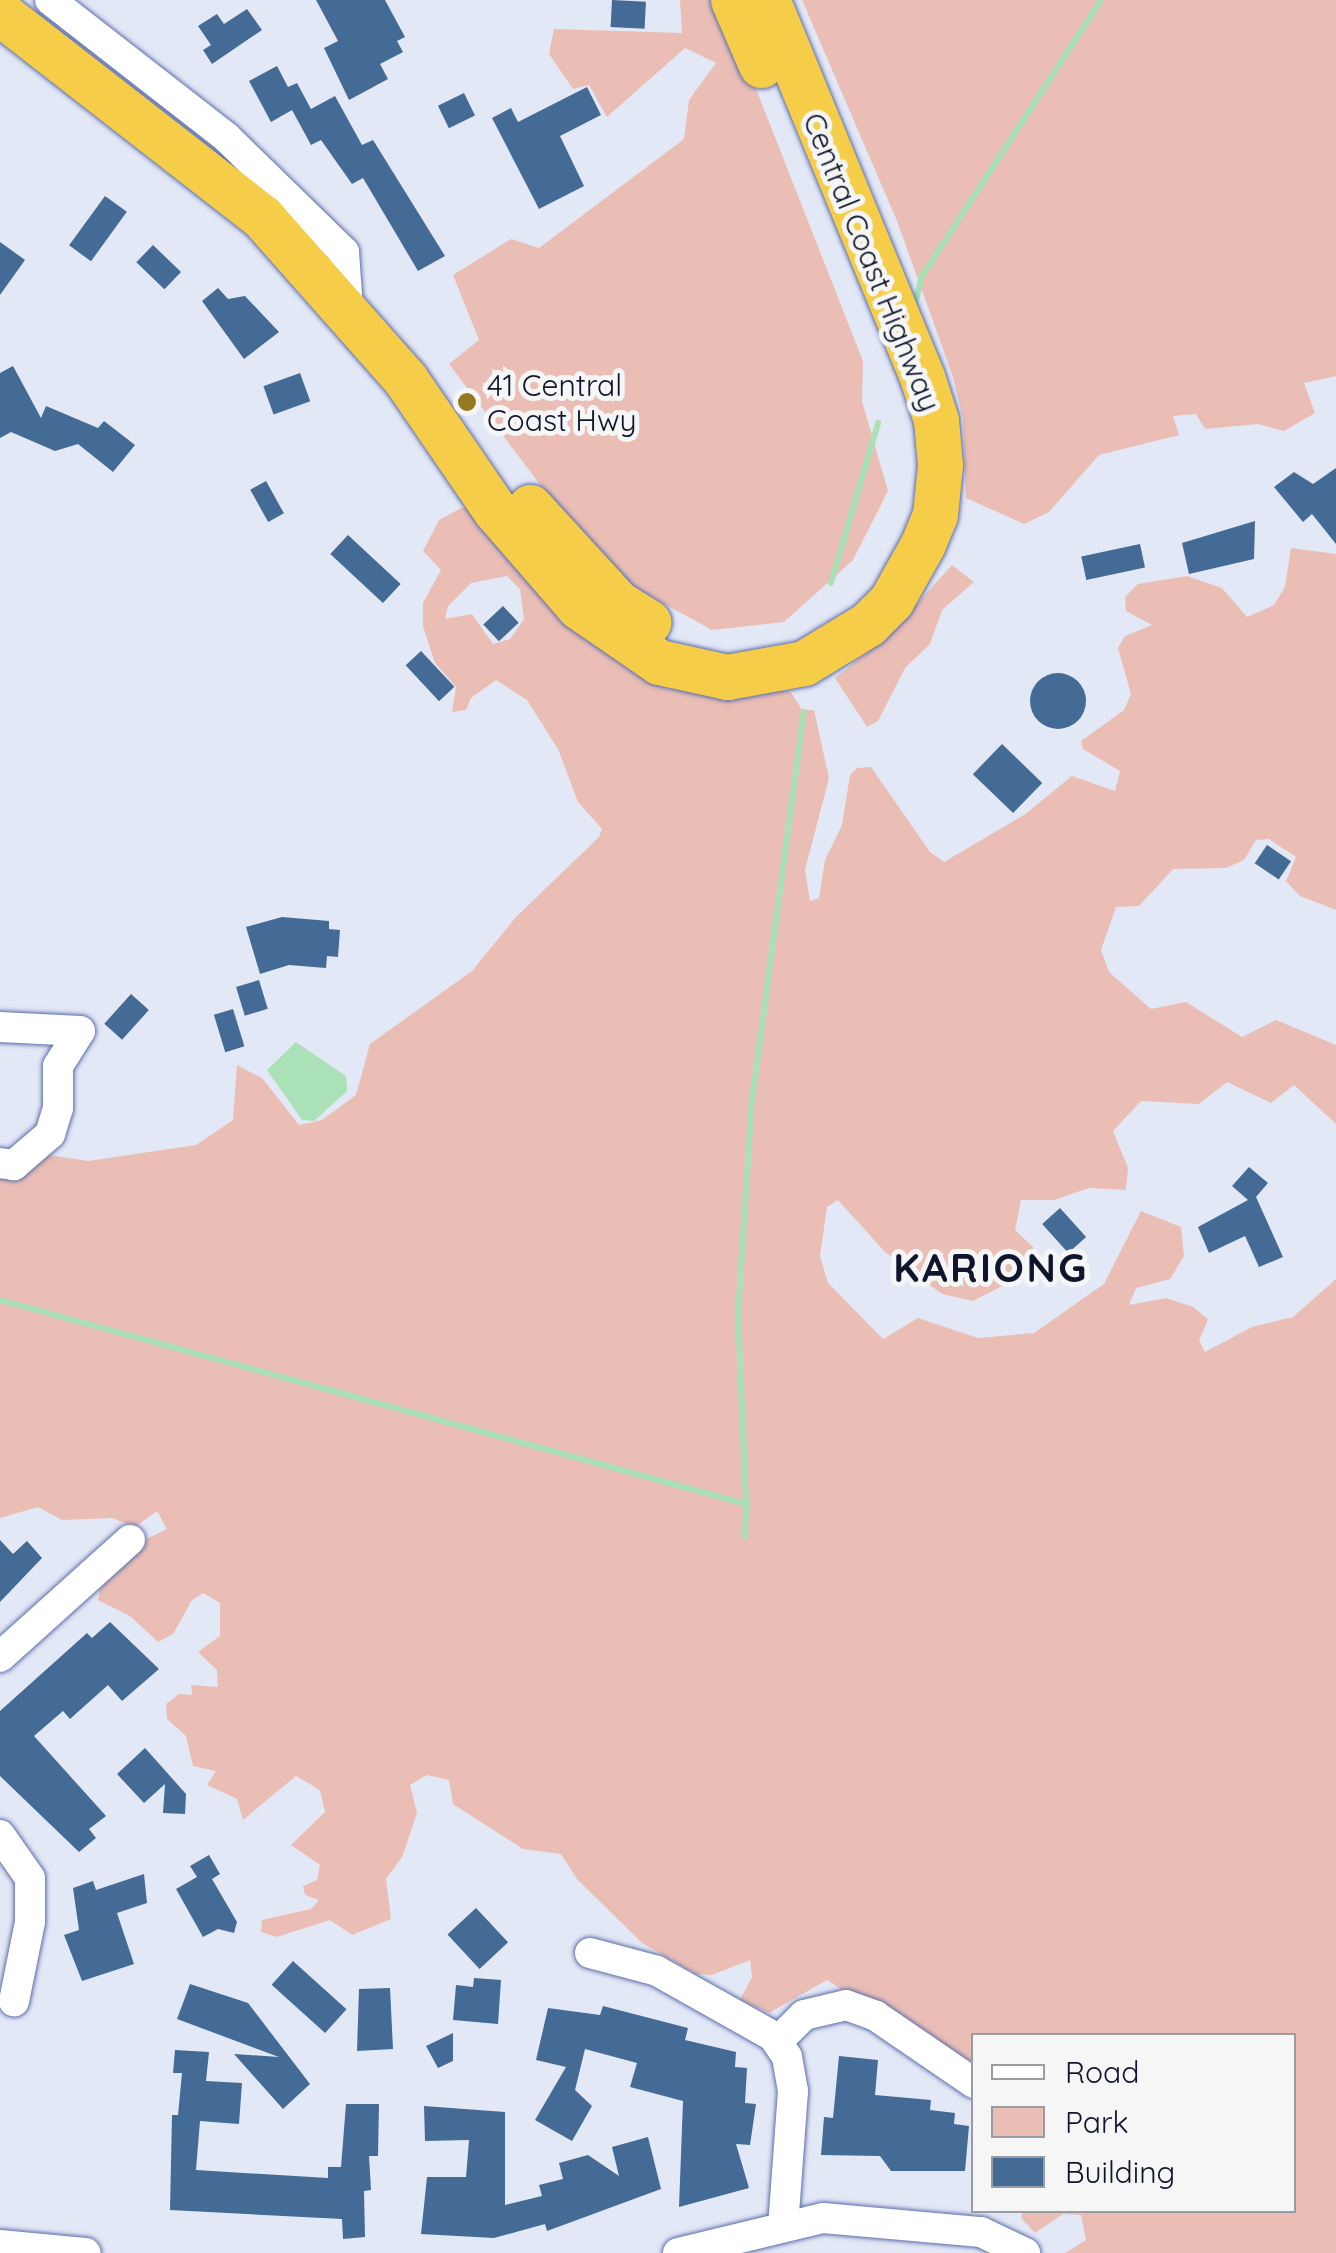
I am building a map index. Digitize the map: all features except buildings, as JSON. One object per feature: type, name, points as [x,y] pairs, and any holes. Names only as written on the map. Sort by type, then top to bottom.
[{"type":"highway","name":"Central Coast Highway","points":[[3,20],[262,218],[348,309],[406,380],[618,603],[657,628],[708,644],[784,641],[831,617],[872,583],[911,503],[908,433],[896,383],[733,0]]},
{"type":"highway","name":"Central Coast Highway","points":[[406,380],[495,510],[550,575],[598,624],[659,662],[727,677],[780,670],[828,652],[890,601],[934,515],[936,420],[767,0]]},
{"type":"street","points":[[50,0],[226,137],[344,252],[348,309]]},
{"type":"street","points":[[0,1162],[14,1165],[50,1134],[58,1108],[58,1066],[80,1032],[12,1028]]},
{"type":"street","points":[[0,1658],[130,1540]]},
{"type":"street","points":[[0,1835],[30,1878],[30,1922],[14,2001]]},
{"type":"street","points":[[590,1953],[658,1971],[764,2028],[777,2042],[793,2091],[783,2226]]},
{"type":"street","points":[[777,2042],[804,2015],[846,2005],[876,2016],[971,2080]]},
{"type":"street","points":[[678,2253],[823,2218],[982,2232],[1025,2253]]},
{"type":"street","points":[[0,2245],[86,2253]]},
{"type":"green space","points":[[680,0],[721,0],[863,361],[862,401],[888,491],[853,560],[784,622],[712,630],[630,585],[578,535],[449,364],[479,340],[453,275],[511,239],[539,248],[684,139],[689,100],[716,63],[685,48],[607,117],[589,85],[573,89],[549,54],[554,29],[682,33]]},
{"type":"green space","points":[[802,0],[1336,0],[1336,376],[1304,383],[1315,413],[1284,431],[1258,424],[1205,429],[1196,414],[1173,416],[1179,435],[1099,455],[1049,512],[1024,524],[966,498],[963,418],[953,377],[897,221]]},
{"type":"green space","points":[[461,508],[475,509],[647,678],[668,689],[790,691],[802,710],[814,710],[829,778],[805,870],[810,901],[819,898],[825,860],[842,825],[850,775],[857,768],[871,767],[930,852],[944,862],[1024,815],[1072,776],[1115,791],[1120,771],[1083,749],[1081,741],[1124,710],[1131,694],[1118,648],[1125,636],[1152,625],[1126,611],[1125,597],[1138,584],[1187,576],[1222,588],[1247,617],[1274,605],[1285,587],[1291,548],[1336,554],[1336,910],[1300,896],[1286,881],[1296,857],[1269,839],[1256,840],[1244,860],[1226,868],[1173,869],[1139,906],[1116,907],[1101,950],[1109,972],[1151,1009],[1186,1002],[1242,1037],[1276,1020],[1336,1045],[1336,1124],[1294,1085],[1271,1103],[1227,1082],[1199,1104],[1141,1101],[1113,1131],[1128,1168],[1126,1190],[1089,1188],[1054,1200],[1021,1200],[1015,1230],[1033,1247],[1035,1269],[973,1301],[942,1294],[885,1252],[838,1200],[827,1207],[820,1256],[828,1283],[883,1339],[918,1318],[978,1338],[1034,1333],[1104,1284],[1141,1211],[1181,1227],[1184,1256],[1170,1279],[1136,1288],[1129,1305],[1166,1298],[1193,1307],[1208,1319],[1199,1341],[1205,1352],[1252,1327],[1293,1317],[1336,1279],[1336,2253],[1065,2253],[1086,2240],[1081,2215],[1063,2214],[1035,2233],[1021,2218],[1022,2213],[1296,2213],[1296,2033],[971,2033],[971,2073],[827,1980],[769,2013],[740,2000],[752,1977],[750,1960],[712,1975],[696,1974],[642,1943],[577,1879],[561,1854],[523,1849],[453,1804],[449,1780],[427,1775],[410,1785],[417,1813],[402,1857],[386,1879],[391,1919],[352,1935],[330,1920],[277,1937],[261,1932],[262,1920],[311,1909],[319,1900],[305,1895],[303,1886],[317,1880],[320,1865],[291,1845],[325,1812],[320,1790],[296,1776],[243,1820],[237,1799],[207,1785],[216,1771],[193,1766],[186,1736],[167,1719],[166,1704],[179,1694],[192,1695],[191,1685],[218,1687],[217,1670],[198,1652],[220,1636],[220,1603],[203,1593],[192,1600],[173,1634],[158,1642],[130,1616],[98,1600],[100,1589],[140,1542],[167,1529],[157,1511],[135,1527],[112,1518],[62,1520],[38,1507],[0,1518],[0,1169],[42,1154],[88,1161],[196,1145],[233,1120],[237,1065],[262,1078],[299,1125],[322,1120],[356,1095],[370,1044],[472,971],[516,917],[599,837],[602,829],[578,802],[558,749],[527,700],[496,680],[471,698],[466,710],[452,712],[456,687],[435,663],[423,626],[423,603],[441,570],[423,551],[439,520]],"holes":[[[507,576],[520,589],[524,619],[510,639],[493,644],[472,614],[445,619],[448,606],[471,583]]]},
{"type":"green space","points":[[952,565],[974,582],[942,610],[930,644],[905,668],[878,721],[867,727],[835,678],[886,638]]},
{"type":"shaded area","points":[[296,1042],[346,1076],[347,1091],[314,1121],[302,1120],[267,1070]]},
{"type":"waterway","points":[[916,301],[922,276],[1101,0]]},
{"type":"waterway","points":[[831,583],[878,423]]},
{"type":"waterway","points":[[0,1300],[746,1504],[738,1314],[752,1100],[804,711]]},
{"type":"waterway","points":[[745,1536],[746,1504]]},
{"type":"place","name":"41 Central Coast Hwy","points":[[467,402]]},
{"type":"district","name":"KARIONG","points":[[991,1267]]}]
